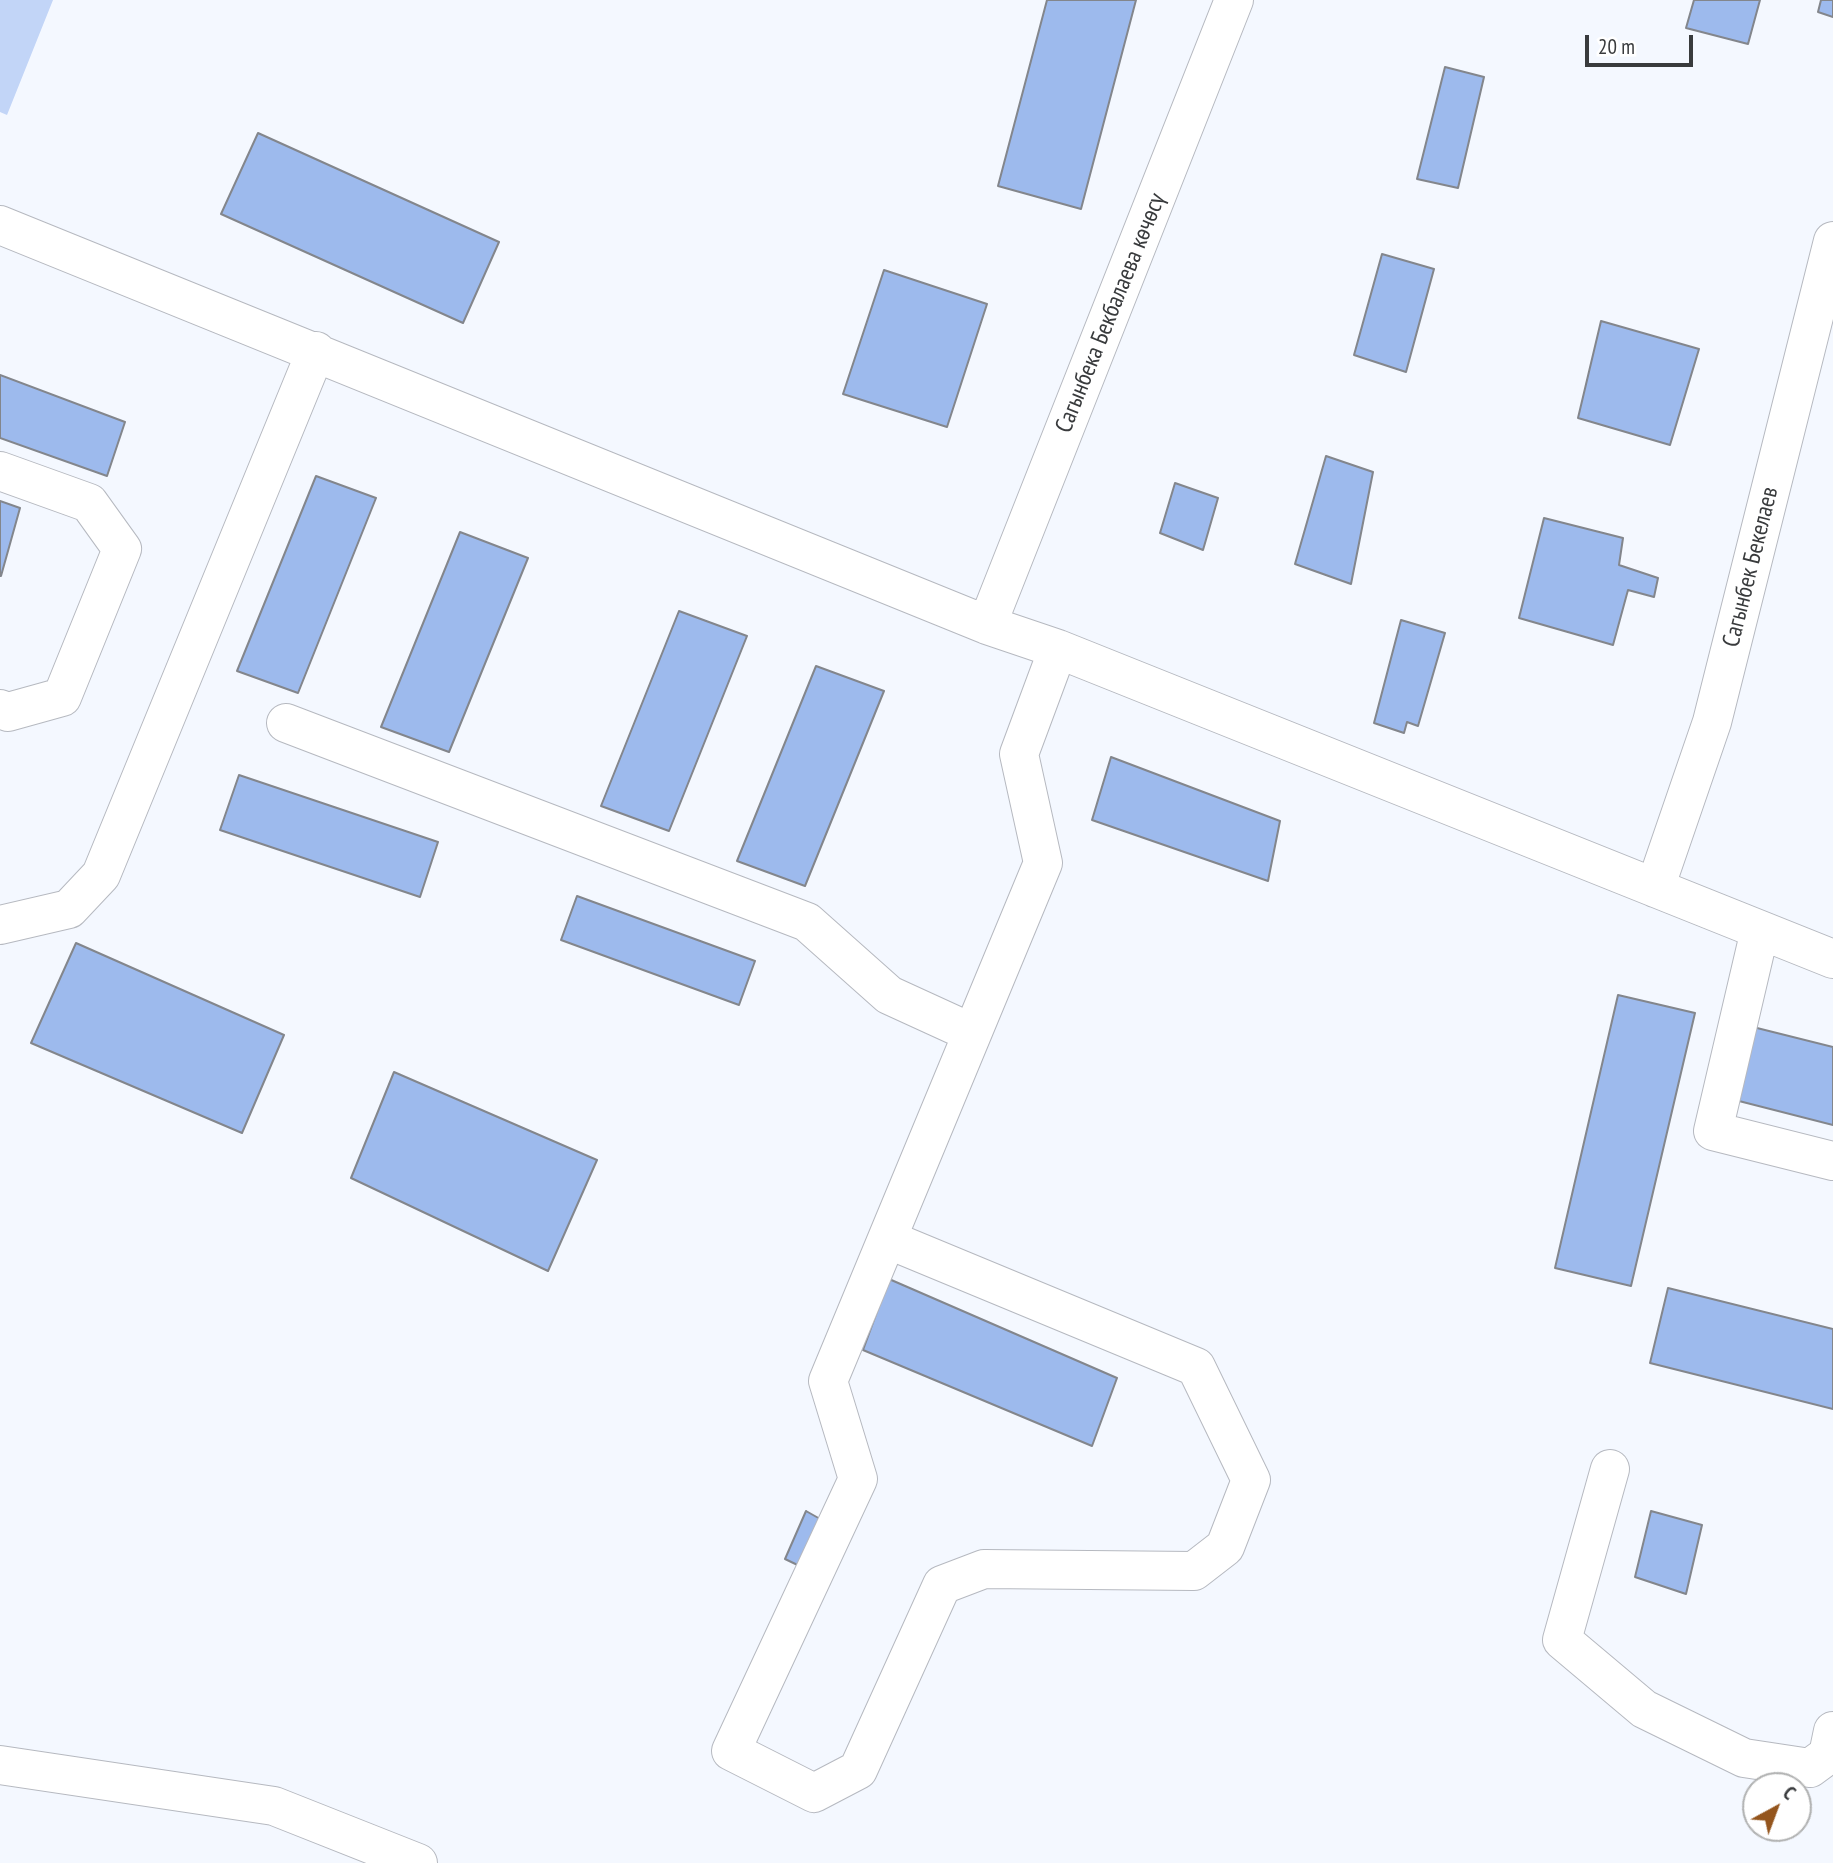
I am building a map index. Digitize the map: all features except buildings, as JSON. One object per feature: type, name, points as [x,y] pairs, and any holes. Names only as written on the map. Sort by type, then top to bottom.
[{"type":"street","name":"Сагынбека Бекбалаева көчөсү","points":[[987,625],[1234,0]]},
{"type":"street","points":[[0,225],[987,625],[1058,649],[1833,959]]},
{"type":"street","name":"Сагынбек Бекелаев","points":[[1655,888],[1712,722],[1833,241]]},
{"type":"street","points":[[0,925],[69,909],[101,874],[316,351]]},
{"type":"street","points":[[0,471],[89,503],[122,550],[62,697],[8,712],[0,709]]},
{"type":"street","points":[[887,1239],[1196,1367],[1251,1480],[1224,1547],[1194,1571],[984,1569],[942,1585],[858,1770],[814,1793],[731,1751],[858,1479],[828,1381],[1043,863],[1019,754],[1058,649]]},
{"type":"street","points":[[286,723],[807,922],[889,995],[972,1034]]},
{"type":"street","points":[[1760,930],[1713,1130],[1833,1161]]},
{"type":"street","points":[[1610,1469],[1562,1640],[1644,1709],[1744,1758],[1810,1768],[1828,1755],[1833,1731]]},
{"type":"street","points":[[0,1765],[274,1806],[418,1863]]},
{"type":"shaded area","points":[[0,0],[53,0],[7,115],[0,112]]}]
